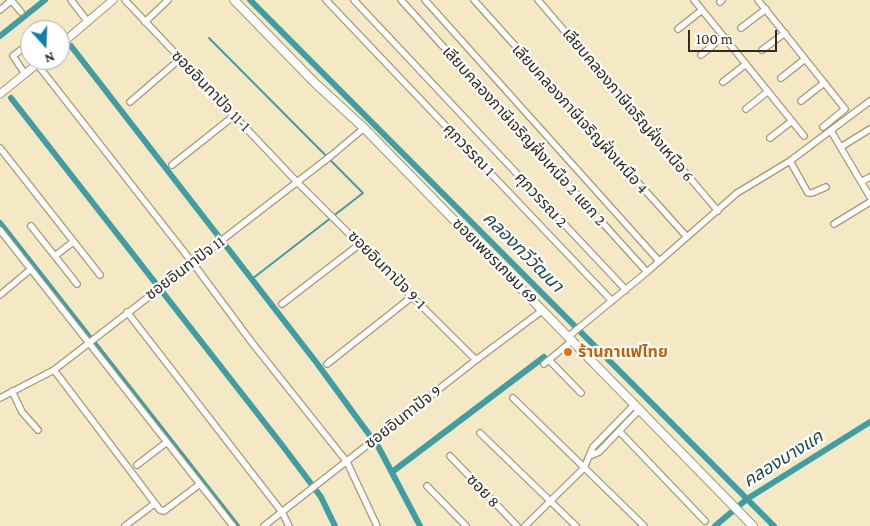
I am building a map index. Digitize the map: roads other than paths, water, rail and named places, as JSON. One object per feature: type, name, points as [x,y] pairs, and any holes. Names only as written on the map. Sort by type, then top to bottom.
[{"type":"main road","name":"ซอยเพชรเกษม 69","points":[[234,0],[571,337],[753,526]]},
{"type":"street","points":[[0,10],[12,0],[21,12]]},
{"type":"street","points":[[71,0],[88,22]]},
{"type":"street","points":[[70,37],[113,0]]},
{"type":"street","name":"ซอยอินทาปัจ 11-1","points":[[124,0],[297,182]]},
{"type":"street","points":[[145,22],[168,0]]},
{"type":"street","name":"ศุภวรรณ 1","points":[[326,0],[612,301]]},
{"type":"street","name":"ศุภวรรณ 2","points":[[354,0],[626,290]]},
{"type":"street","name":"เลียบคลองภาษีเจริญฝั่งเหนือ 2 แยก 2","points":[[401,0],[647,272]]},
{"type":"street","points":[[425,0],[659,261]]},
{"type":"street","name":"เลียบคลองภาษีเจริญฝั่งเหนือ 4","points":[[474,0],[688,237]]},
{"type":"street","name":"เลียบคลองภาษีเจริญฝั่งเหนือ 6","points":[[538,0],[718,211]]},
{"type":"street","points":[[694,0],[804,136]]},
{"type":"street","points":[[758,0],[845,109],[823,127]]},
{"type":"street","points":[[741,28],[766,9]]},
{"type":"street","points":[[678,29],[702,10]]},
{"type":"street","points":[[762,50],[785,33]]},
{"type":"street","points":[[701,55],[723,37]]},
{"type":"street","points":[[20,51],[13,56],[20,66]]},
{"type":"street","points":[[130,102],[180,59]]},
{"type":"street","points":[[781,78],[805,59]]},
{"type":"street","points":[[724,82],[746,64]]},
{"type":"street","points":[[22,70],[25,74]]},
{"type":"street","points":[[0,94],[30,70]]},
{"type":"street","points":[[45,70],[253,344],[347,462],[377,526]]},
{"type":"street","points":[[801,102],[824,83]]},
{"type":"street","points":[[746,109],[768,92]]},
{"type":"street","points":[[582,393],[547,362],[580,326],[626,290],[744,189],[790,162],[869,104]]},
{"type":"street","points":[[172,165],[235,115]]},
{"type":"street","points":[[770,138],[792,121]]},
{"type":"street","name":"ซอยอินทาปัจ 11","points":[[0,398],[54,370],[332,155],[364,128]]},
{"type":"street","points":[[841,147],[870,129]]},
{"type":"street","points":[[831,131],[870,197]]},
{"type":"street","points":[[0,148],[100,276]]},
{"type":"street","points":[[790,162],[808,193],[826,186]]},
{"type":"street","points":[[861,182],[870,177]]},
{"type":"street","name":"ซอยอินทาปัจ 9-1","points":[[297,182],[476,360]]},
{"type":"street","points":[[834,224],[870,202]]},
{"type":"street","points":[[31,226],[77,284]]},
{"type":"street","points":[[0,230],[90,341],[233,526]]},
{"type":"street","points":[[55,256],[74,242]]},
{"type":"street","points":[[282,304],[360,244]]},
{"type":"street","points":[[0,295],[31,269]]},
{"type":"street","points":[[327,364],[413,296]]},
{"type":"street","name":"ซอยอินทาปัจ 9","points":[[264,526],[543,310]]},
{"type":"street","points":[[127,312],[282,512],[290,526]]},
{"type":"street","points":[[54,370],[154,504],[162,511],[200,484]]},
{"type":"street","points":[[12,391],[22,412],[38,430]]},
{"type":"street","points":[[513,398],[644,526]]},
{"type":"street","points":[[590,456],[599,452],[638,407]]},
{"type":"street","points":[[525,526],[584,468],[593,446],[638,407]]},
{"type":"street","points":[[619,431],[705,521]]},
{"type":"street","points":[[480,433],[576,526]]},
{"type":"street","points":[[137,465],[167,442]]},
{"type":"street","name":"ซอย 8","points":[[450,456],[516,526]]},
{"type":"street","points":[[427,486],[466,526]]},
{"type":"street","points":[[125,526],[154,504]]},
{"type":"waterway","points":[[0,36],[45,0]]},
{"type":"waterway","name":"คลองทวีวัฒนา","points":[[250,0],[774,526]]},
{"type":"waterway","points":[[209,38],[363,193],[252,279]]},
{"type":"waterway","points":[[71,46],[316,362],[379,448],[420,526]]},
{"type":"waterway","points":[[11,98],[282,445],[321,497],[335,526]]},
{"type":"waterway","points":[[0,223],[237,526]]},
{"type":"waterway","points":[[392,472],[544,357]]},
{"type":"waterway","name":"คลองบางแค","points":[[715,526],[747,499],[870,422]]},
{"type":"place","name":"ร้านกาแฟไทย","points":[[568,352]]}]
